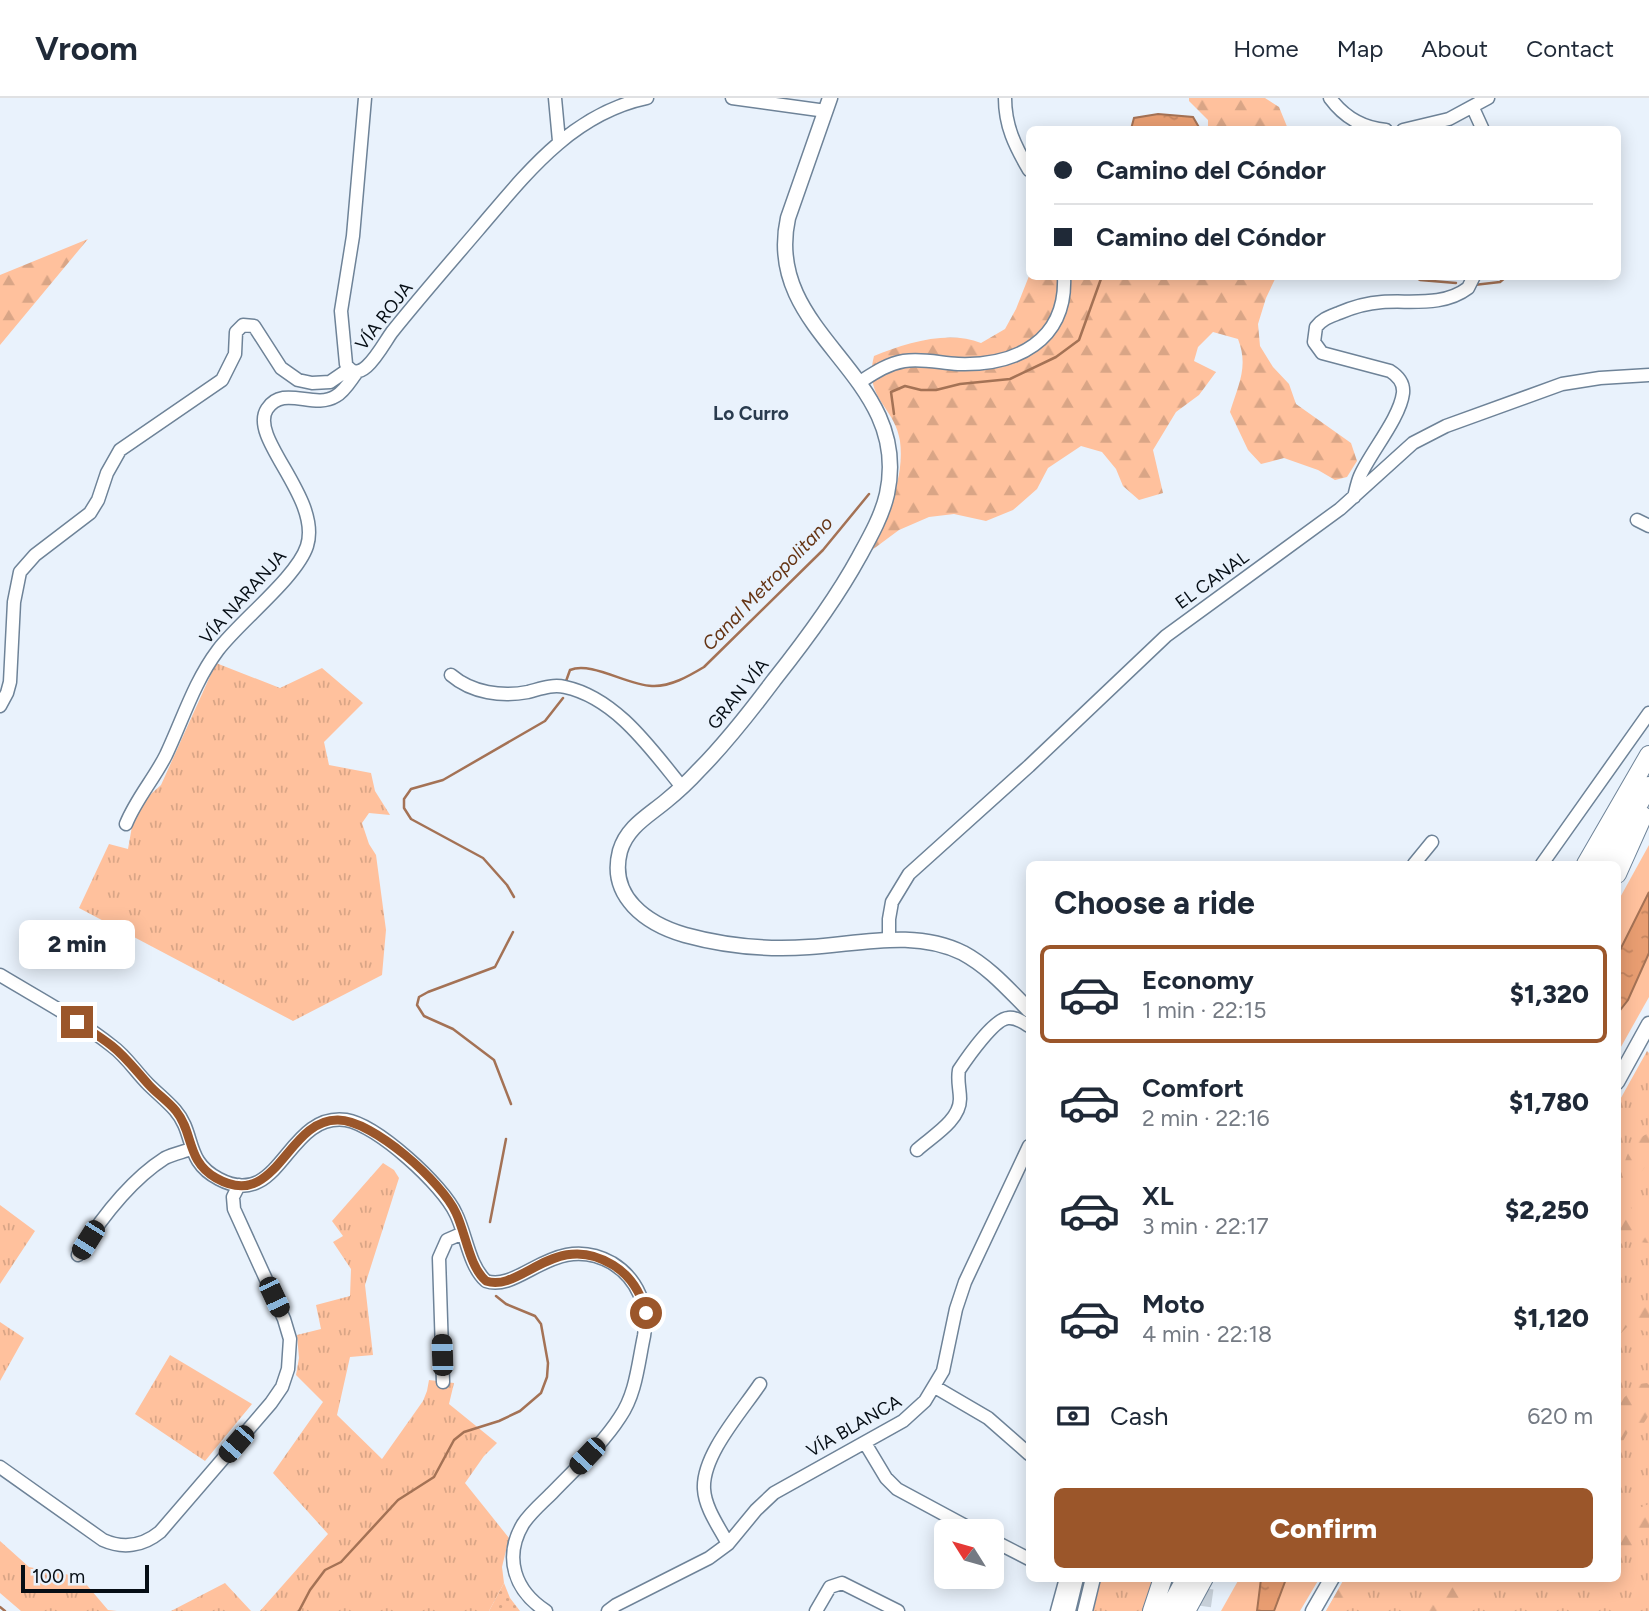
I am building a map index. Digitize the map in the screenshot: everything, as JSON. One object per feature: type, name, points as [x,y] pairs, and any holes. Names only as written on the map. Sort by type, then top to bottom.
[{"type":"highway","points":[[1588,861],[1649,755]]},
{"type":"highway","points":[[1606,861],[1649,786]]},
{"type":"highway","points":[[1621,865],[1649,802]]},
{"type":"highway","points":[[1152,1611],[1162,1582]]},
{"type":"highway","points":[[1168,1611],[1184,1582]]},
{"type":"highway","points":[[1197,1609],[1203,1582]]},
{"type":"main road","name":"GRAN VÍA","points":[[828,105],[788,218],[785,260],[790,283],[800,304],[860,382],[880,414],[889,448],[889,484],[882,511],[852,570],[816,626],[727,740],[682,787],[636,825],[628,835],[620,851],[622,886],[631,903],[643,916],[657,925],[707,940],[742,946],[796,947],[889,940],[931,942],[965,954],[994,975],[1026,1007]]},
{"type":"main road","points":[[1621,1075],[1649,1024]]},
{"type":"main road","points":[[1068,1611],[1075,1582]]},
{"type":"main road","points":[[1085,1611],[1092,1582]]},
{"type":"main road","points":[[1313,1611],[1330,1582]]},
{"type":"street","name":"VÍA ROJA","points":[[365,98],[353,236],[341,311],[343,347],[353,371],[363,371],[523,176],[559,141],[604,113],[647,98]]},
{"type":"street","points":[[555,98],[559,141]]},
{"type":"street","points":[[732,98],[828,105]]},
{"type":"street","points":[[1004,98],[1011,136],[1026,164]]},
{"type":"street","points":[[1330,98],[1343,113],[1357,122],[1372,126]]},
{"type":"street","points":[[1420,126],[1449,119],[1488,98]]},
{"type":"street","points":[[1473,108],[1481,126]]},
{"type":"street","points":[[860,382],[902,361],[974,364],[992,362],[1027,351],[1049,332],[1057,318],[1065,292],[1064,280]]},
{"type":"street","points":[[1354,498],[1360,476],[1402,399],[1402,386],[1398,377],[1390,371],[1322,354],[1314,342],[1316,327],[1326,318],[1361,305],[1380,302],[1419,303],[1451,296],[1465,291],[1473,280]]},
{"type":"street","points":[[0,706],[10,682],[14,602],[20,572],[35,555],[90,513],[99,500],[107,473],[120,450],[222,380],[235,354],[235,335],[239,328],[247,324],[254,326],[281,368],[298,380],[312,383],[330,382],[353,371]]},
{"type":"street","name":"VÍA NARANJA","points":[[126,824],[165,756],[203,671],[221,646],[298,565],[307,547],[309,516],[264,430],[266,411],[277,400],[286,397],[328,400],[344,389],[353,371]]},
{"type":"street","name":"EL CANAL","points":[[889,940],[892,902],[909,874],[1029,766],[1166,636],[1354,498],[1406,448],[1433,431],[1562,384],[1585,379],[1649,375]]},
{"type":"street","points":[[1637,520],[1649,527]]},
{"type":"street","points":[[451,676],[491,693],[518,693],[558,686],[586,695],[626,723],[682,787]]},
{"type":"street","points":[[1544,861],[1649,713]]},
{"type":"street","points":[[1555,861],[1585,805]]},
{"type":"street","points":[[1416,861],[1432,842]]},
{"type":"street","points":[[0,975],[114,1047],[175,1110],[185,1127],[198,1162],[209,1173],[223,1181],[239,1185],[255,1182],[275,1170],[298,1138],[310,1128],[331,1120],[346,1120],[364,1127],[412,1161],[433,1180],[450,1202],[479,1272],[486,1281],[499,1283],[562,1255],[577,1254],[594,1256],[618,1268],[631,1280],[640,1296],[646,1322],[635,1381],[626,1407],[595,1447],[528,1517],[516,1541],[514,1557],[518,1583],[526,1595],[547,1611]]},
{"type":"street","points":[[917,1150],[953,1118],[960,1099],[957,1079],[959,1070],[994,1026],[1008,1018],[1016,1018],[1026,1024]]},
{"type":"street","points":[[78,1255],[109,1212],[135,1184],[167,1157],[191,1149]]},
{"type":"street","name":"VÍA BLANCA","points":[[608,1611],[709,1558],[728,1544],[755,1510],[774,1493],[912,1414],[935,1387],[946,1363],[962,1290],[1026,1152]]},
{"type":"street","points":[[0,1467],[103,1539],[123,1546],[136,1545],[160,1532],[271,1403],[286,1378],[290,1339],[284,1319],[234,1209],[233,1197],[239,1185]]},
{"type":"street","points":[[443,1382],[439,1258],[447,1240],[463,1233]]},
{"type":"street","points":[[728,1544],[706,1502],[705,1478],[713,1453],[760,1384]]},
{"type":"street","points":[[935,1387],[988,1418],[1026,1451]]},
{"type":"street","points":[[865,1443],[886,1478],[897,1489],[953,1519]]},
{"type":"street","points":[[1004,1546],[1026,1557]]},
{"type":"street","points":[[1058,1611],[1065,1582]]},
{"type":"street","points":[[816,1611],[826,1592],[836,1584],[848,1584],[898,1611]]},
{"type":"green space","points":[[1189,98],[1265,98],[1279,107],[1287,126],[1208,126],[1208,120]]},
{"type":"green space","points":[[88,239],[0,345],[0,275]]},
{"type":"green space","points":[[1027,280],[1275,280],[1258,324],[1260,346],[1273,367],[1289,384],[1296,404],[1351,443],[1357,461],[1347,477],[1335,480],[1318,470],[1284,458],[1261,464],[1248,450],[1230,412],[1239,384],[1243,358],[1238,339],[1213,332],[1198,347],[1194,361],[1216,372],[1199,395],[1176,412],[1153,450],[1163,493],[1139,500],[1123,486],[1116,469],[1102,452],[1081,446],[1048,468],[1037,489],[1013,510],[986,521],[954,514],[929,517],[899,530],[872,550],[893,497],[901,455],[897,429],[876,393],[873,382],[874,356],[913,343],[941,338],[968,339],[981,343],[1005,329]]},
{"type":"green space","points":[[216,663],[280,688],[322,668],[363,703],[324,742],[329,765],[371,773],[375,791],[390,815],[369,813],[362,823],[376,855],[386,930],[382,975],[293,1021],[79,908],[109,844],[128,849],[134,815],[142,802],[161,785]]},
{"type":"green space","points":[[1649,845],[1649,997],[1621,1047],[1621,896]]},
{"type":"green space","points":[[1647,1051],[1649,1611],[1326,1611],[1343,1582],[1621,1582],[1621,1098]]},
{"type":"green space","points":[[1649,1133],[1649,1162],[1635,1180],[1626,1180],[1622,1175],[1627,1156],[1638,1140]]},
{"type":"green space","points":[[383,1163],[394,1170],[399,1178],[365,1285],[373,1355],[350,1357],[337,1415],[382,1459],[423,1401],[429,1380],[454,1383],[449,1404],[497,1443],[465,1483],[509,1538],[502,1567],[504,1583],[489,1611],[260,1611],[328,1534],[273,1473],[323,1402],[296,1375],[299,1358],[297,1335],[321,1329],[316,1305],[350,1296],[351,1269],[333,1242],[343,1236],[332,1221]]},
{"type":"green space","points":[[1621,1197],[1633,1211],[1649,1222],[1649,1243],[1628,1241],[1621,1244]]},
{"type":"green space","points":[[0,1205],[35,1231],[0,1284]]},
{"type":"green space","points":[[1627,1301],[1636,1306],[1649,1303],[1649,1332],[1627,1327],[1621,1333],[1621,1303]]},
{"type":"green space","points":[[0,1322],[24,1338],[0,1381]]},
{"type":"green space","points":[[170,1355],[252,1404],[205,1461],[135,1414]]},
{"type":"green space","points":[[1639,1384],[1649,1385],[1649,1415],[1642,1426],[1632,1425],[1621,1441],[1621,1399]]},
{"type":"green space","points":[[1649,1504],[1649,1538],[1644,1538],[1628,1549],[1621,1548],[1621,1514]]},
{"type":"green space","points":[[0,1541],[29,1567],[80,1577],[108,1610],[117,1611],[21,1611],[0,1593]]},
{"type":"green space","points":[[1097,1582],[1156,1582],[1148,1611],[1090,1611]]},
{"type":"green space","points":[[1237,1582],[1317,1582],[1300,1611],[1221,1611]]},
{"type":"green space","points":[[1342,1582],[1357,1582],[1353,1596],[1341,1611],[1326,1611]]},
{"type":"green space","points":[[1427,1582],[1490,1582],[1477,1588],[1473,1597],[1443,1611],[1414,1611],[1421,1605]]},
{"type":"green space","points":[[225,1583],[251,1611],[171,1611]]},
{"type":"green space","points":[[504,1583],[510,1598],[520,1611],[489,1611]]},
{"type":"water","points":[[1158,114],[1193,117],[1198,126],[1132,126],[1134,118]]},
{"type":"water","points":[[1649,892],[1649,953],[1628,1000],[1621,1009],[1621,948]]},
{"type":"water","points":[[1261,1582],[1285,1582],[1274,1611],[1257,1611]]},
{"type":"waterway","name":"Canal Metropolitano","points":[[894,414],[891,392],[905,386],[936,390],[960,384],[1010,379],[1056,357],[1079,340],[1101,280]]},
{"type":"waterway","name":"Canal Metropolitano","points":[[1420,280],[1456,283]]},
{"type":"waterway","name":"Canal Metropolitano","points":[[1474,285],[1502,280]]},
{"type":"waterway","name":"Canal Metropolitano","points":[[565,684],[570,670],[579,668],[599,671],[642,685],[659,686],[672,683],[704,667],[823,550],[869,494]]},
{"type":"waterway","name":"Canal Metropolitano","points":[[514,897],[483,858],[411,819],[404,808],[404,799],[411,789],[443,780],[545,721],[563,698]]},
{"type":"waterway","name":"Canal Metropolitano","points":[[511,1104],[494,1060],[453,1029],[424,1016],[417,1005],[419,997],[428,992],[495,967],[513,932]]},
{"type":"waterway","name":"Canal Metropolitano","points":[[490,1222],[506,1139]]},
{"type":"waterway","name":"Canal Metropolitano","points":[[299,1611],[325,1570],[341,1562],[398,1500],[434,1477],[454,1440],[464,1432],[520,1411],[541,1393],[547,1377],[548,1363],[541,1324],[535,1316],[506,1304],[496,1296]]},
{"type":"waterway","name":"Canal Metropolitano","points":[[0,1607],[5,1611]]},
{"type":"tunnel","points":[[1202,1606],[1205,1582]]},
{"type":"district","name":"Lo Curro","points":[[751,413]]},
{"type":"route","points":[[77,1022],[114,1047],[175,1110],[188,1134],[194,1156],[203,1168],[216,1178],[239,1185],[255,1182],[275,1170],[287,1157],[298,1138],[310,1128],[331,1120],[346,1120],[364,1127],[412,1161],[439,1186],[456,1212],[479,1272],[486,1281],[499,1283],[562,1255],[594,1256],[618,1268],[631,1280],[646,1313]]}]
